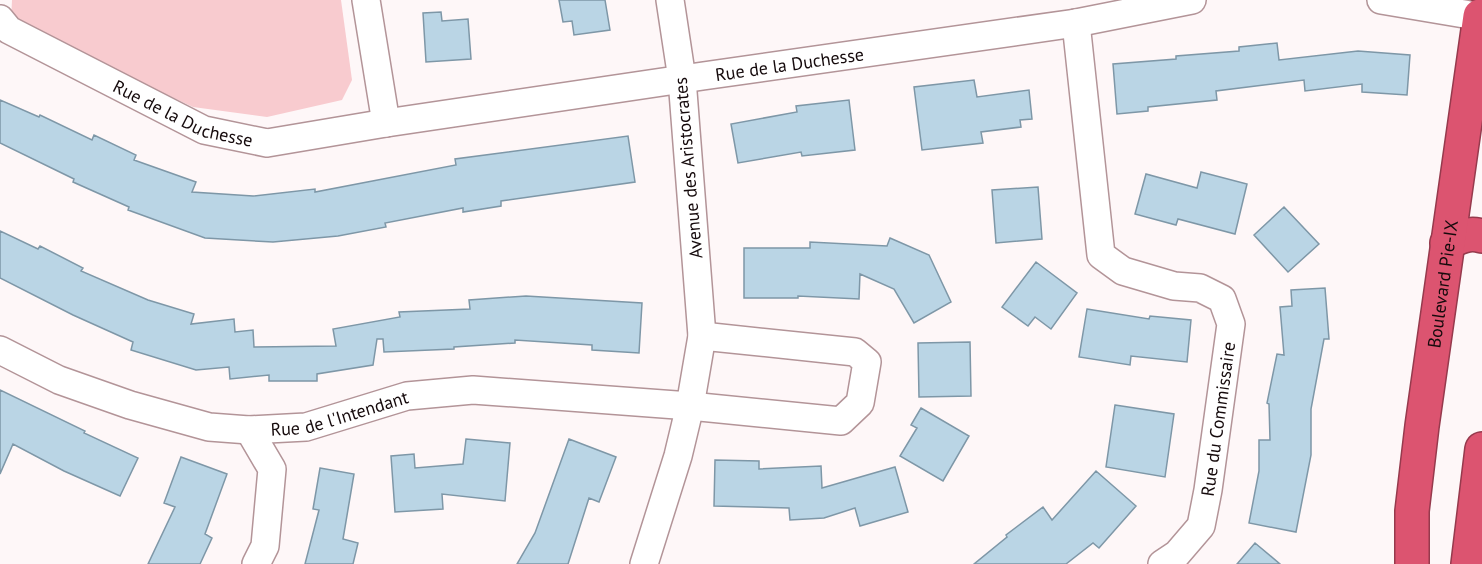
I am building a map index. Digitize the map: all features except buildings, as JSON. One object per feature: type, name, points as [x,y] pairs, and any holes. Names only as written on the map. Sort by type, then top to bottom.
[{"type":"highway","name":"Boulevard Pie-IX","points":[[1412,564],[1412,512],[1424,406],[1481,13]]},
{"type":"highway","points":[[1447,243],[1469,234],[1482,236]]},
{"type":"highway","points":[[1468,564],[1482,449]]},
{"type":"highway","points":[[1398,564],[1412,512]]},
{"type":"street","points":[[366,0],[386,123]]},
{"type":"street","name":"Avenue des Aristocrates","points":[[644,564],[678,456],[690,406],[702,336],[682,79],[670,0]]},
{"type":"street","name":"Rue de la Duchesse","points":[[0,19],[9,30],[204,130],[267,143],[682,79],[1076,23],[1192,0]]},
{"type":"street","points":[[1381,0],[1481,13]]},
{"type":"street","name":"Rue du Commissaire","points":[[1076,23],[1101,255],[1124,272],[1174,286],[1200,288],[1222,299],[1231,324],[1201,526],[1177,554],[1162,564]]},
{"type":"street","points":[[690,406],[842,421],[860,404],[867,362],[855,352],[702,336]]},
{"type":"street","name":"Rue de l'Intendant","points":[[0,350],[59,380],[130,405],[209,427],[249,430],[306,427],[407,396],[473,390],[690,406]]},
{"type":"street","points":[[249,430],[272,469],[265,546],[256,564]]},
{"type":"shaded area","points":[[12,0],[341,0],[352,80],[342,100],[267,117],[193,107],[11,22]]}]
